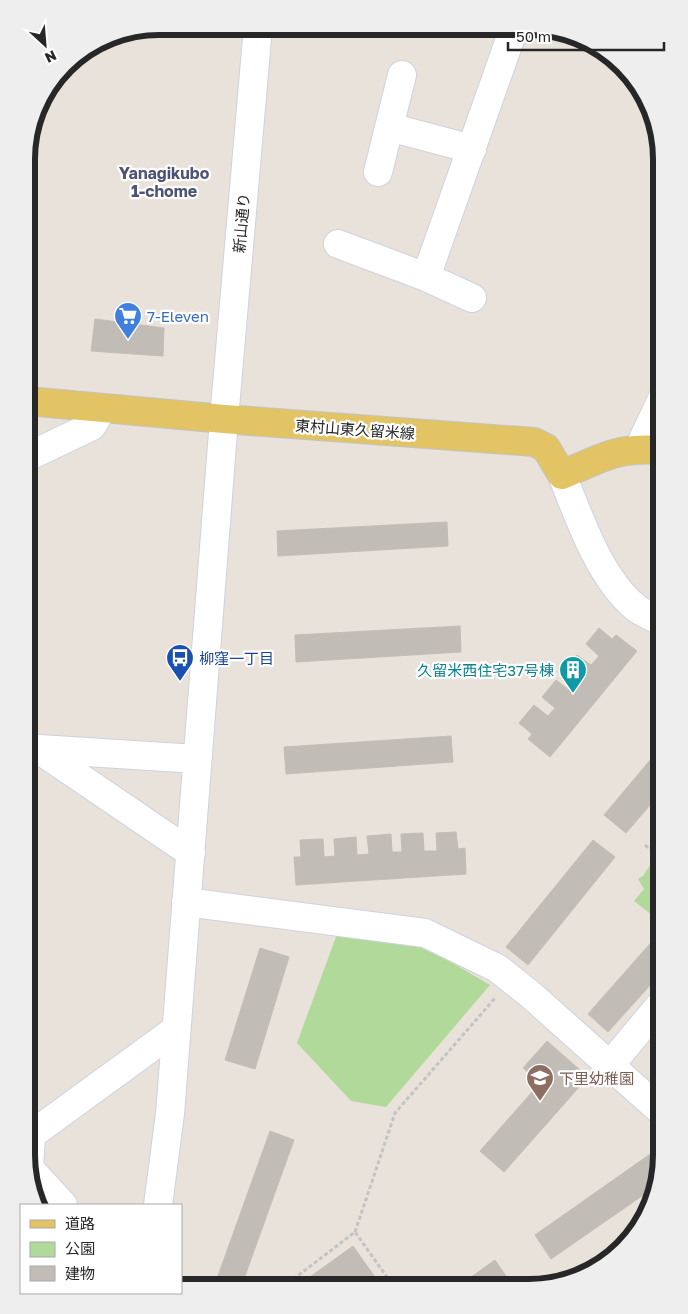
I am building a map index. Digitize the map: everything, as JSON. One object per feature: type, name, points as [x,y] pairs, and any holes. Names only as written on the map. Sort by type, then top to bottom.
[{"type":"main road","name":"東村山東久留米線","points":[[35,402],[224,419],[534,442],[546,448],[562,475]]},
{"type":"main road","points":[[562,475],[614,452],[650,449]]},
{"type":"street","name":"新山通り","points":[[158,1204],[170,1114],[175,1030],[191,853],[224,419],[257,35]]},
{"type":"street","points":[[426,277],[512,35]]},
{"type":"street","points":[[378,172],[402,75]]},
{"type":"street","points":[[389,127],[472,149]]},
{"type":"street","points":[[338,244],[426,277],[472,298]]},
{"type":"street","points":[[35,453],[92,426],[102,409]]},
{"type":"street","points":[[650,449],[653,436]]},
{"type":"street","points":[[562,475],[581,521],[613,582],[635,607],[653,617]]},
{"type":"street","points":[[35,747],[197,759]]},
{"type":"street","points":[[35,749],[191,853]]},
{"type":"street","points":[[186,902],[425,933],[474,956],[512,980],[653,1103]]},
{"type":"street","points":[[610,1065],[653,1015]]},
{"type":"street","points":[[35,1132],[175,1030]]},
{"type":"street","points":[[37,1177],[62,1204]]},
{"type":"path","points":[[645,846],[653,852]]},
{"type":"path","points":[[293,1279],[355,1232],[395,1113],[512,980]]},
{"type":"path","points":[[355,1232],[388,1279]]},
{"type":"green space","points":[[653,861],[653,916],[634,901],[644,889],[638,879],[643,876]]},
{"type":"green space","points":[[337,934],[422,945],[490,985],[386,1107],[351,1101],[297,1043]]},
{"type":"building","name":"7-Eleven","points":[[95,319],[164,328],[163,356],[91,351]]},
{"type":"building","points":[[447,522],[448,546],[278,556],[277,531]]},
{"type":"building","points":[[460,626],[461,652],[296,662],[295,635]]},
{"type":"building","name":"久留米西住宅37号棟","points":[[599,628],[612,639],[616,635],[637,651],[550,757],[528,739],[532,734],[519,723],[534,705],[548,716],[555,708],[542,697],[556,680],[570,691],[577,681],[564,671],[577,655],[591,665],[599,656],[586,644]]},
{"type":"building","points":[[451,736],[453,762],[286,774],[284,747]]},
{"type":"building","points":[[653,757],[653,802],[626,833],[604,815]]},
{"type":"building","points":[[456,832],[458,849],[465,848],[466,874],[296,885],[294,857],[301,857],[300,840],[323,839],[324,857],[335,856],[334,839],[356,837],[357,855],[369,854],[367,836],[391,834],[392,852],[402,852],[401,834],[423,833],[424,851],[437,851],[436,833]]},
{"type":"building","points":[[593,840],[615,857],[528,965],[506,947]]},
{"type":"building","points":[[653,940],[653,982],[608,1032],[588,1014]]},
{"type":"building","points":[[260,948],[289,957],[255,1069],[225,1060]]},
{"type":"building","points":[[547,1041],[588,1077],[504,1172],[480,1151],[540,1083],[523,1068]]},
{"type":"building","points":[[270,1131],[294,1140],[244,1279],[217,1279]]},
{"type":"building","points":[[653,1152],[651,1180],[647,1193],[551,1259],[535,1235]]},
{"type":"building","points":[[353,1246],[376,1279],[307,1279]]},
{"type":"building","points":[[495,1260],[508,1279],[469,1279]]},
{"type":"place","name":"7-Eleven","points":[[128,340]]},
{"type":"place","name":"柳窪一丁目","points":[[180,682]]},
{"type":"place","name":"久留米西住宅37号棟","points":[[573,694]]},
{"type":"place","name":"下里幼稚園","points":[[540,1102]]},
{"type":"district","name":"Yanagikubo 1-chome","points":[[164,182]]}]
